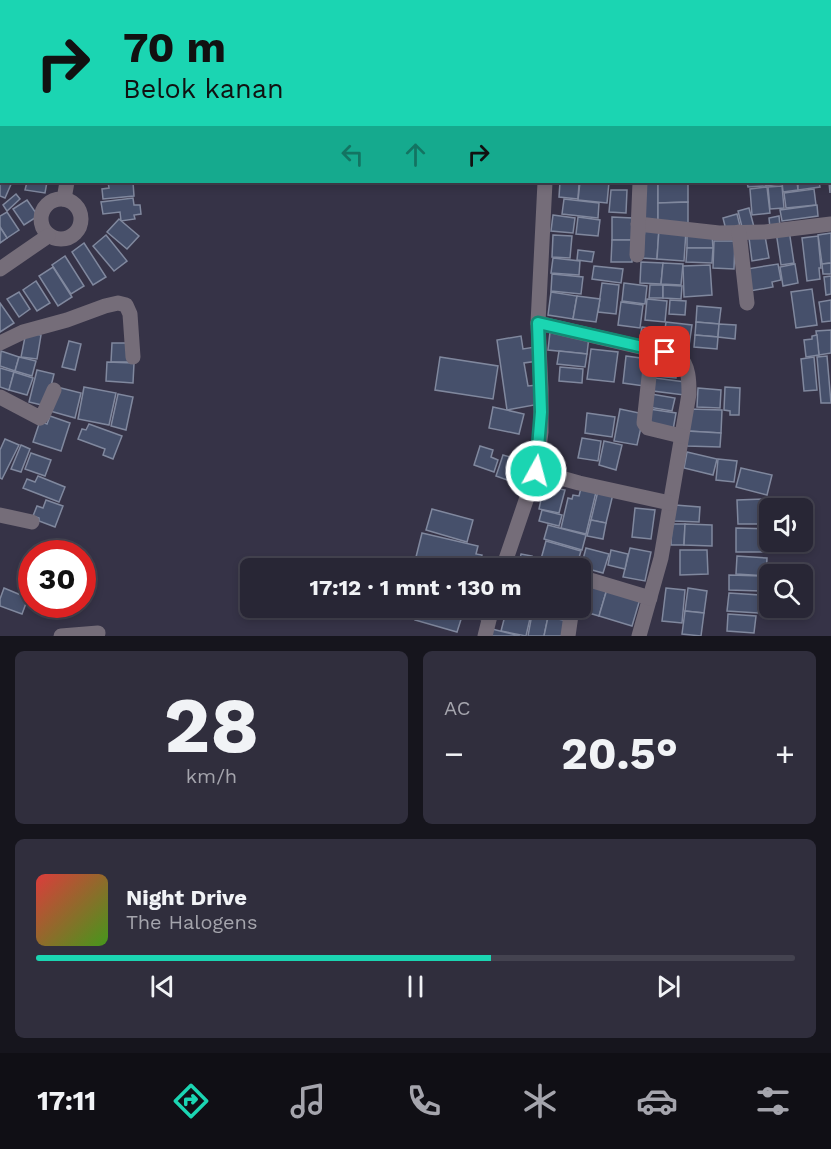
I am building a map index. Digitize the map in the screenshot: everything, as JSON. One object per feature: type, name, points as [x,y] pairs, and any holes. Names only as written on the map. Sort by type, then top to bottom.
[{"type":"street","points":[[64,199],[67,183]]},
{"type":"street","points":[[506,558],[536,471],[541,432],[538,323],[545,183]]},
{"type":"street","points":[[637,255],[640,183]]},
{"type":"street","points":[[64,199],[77,207],[81,218],[79,229],[71,237],[59,240],[48,236],[41,227],[40,215],[46,205],[64,199]]},
{"type":"street","points":[[638,224],[719,233],[765,232],[831,224]]},
{"type":"street","points":[[739,232],[747,303]]},
{"type":"street","points":[[0,269],[48,236]]},
{"type":"street","points":[[0,343],[23,332],[105,306],[123,303],[130,314],[133,357]]},
{"type":"street","points":[[538,323],[679,356],[684,362],[689,394],[662,558],[650,598],[644,635]]},
{"type":"street","points":[[651,349],[644,423],[648,428],[681,436]]},
{"type":"street","points":[[0,397],[40,418],[44,415],[54,390]]},
{"type":"street","points":[[536,471],[670,503]]},
{"type":"street","points":[[0,515],[32,522]]},
{"type":"street","points":[[591,580],[650,598]]},
{"type":"street","points":[[485,636],[489,618]]},
{"type":"street","points":[[568,636],[571,618]]},
{"type":"street","points":[[61,636],[98,633]]},
{"type":"building","points":[[0,183],[12,183],[5,198],[0,196]]},
{"type":"building","points":[[27,183],[47,183],[45,193],[25,190]]},
{"type":"building","points":[[108,183],[133,183],[134,196],[103,199],[102,189],[109,188]]},
{"type":"building","points":[[560,183],[579,184],[578,199],[559,197]]},
{"type":"building","points":[[580,183],[609,183],[607,203],[578,200]]},
{"type":"building","points":[[644,183],[658,183],[658,221],[644,222]]},
{"type":"building","points":[[658,183],[688,183],[688,202],[658,203]]},
{"type":"building","points":[[747,183],[766,183],[766,186],[748,187]]},
{"type":"building","points":[[766,183],[782,184],[766,186]]},
{"type":"building","points":[[782,183],[797,183],[798,190],[783,192]]},
{"type":"building","points":[[798,183],[819,183],[820,187],[798,190]]},
{"type":"building","points":[[782,186],[784,208],[770,209],[768,187]]},
{"type":"building","points":[[767,187],[770,213],[752,215],[750,189]]},
{"type":"building","points":[[814,189],[816,205],[786,208],[784,193]]},
{"type":"building","points":[[611,190],[627,190],[626,213],[609,212]]},
{"type":"building","points":[[16,194],[20,199],[7,211],[3,205]]},
{"type":"building","points":[[133,198],[134,205],[140,205],[141,214],[134,215],[135,219],[121,221],[120,212],[103,214],[101,202]]},
{"type":"building","points":[[564,199],[599,203],[598,218],[562,214]]},
{"type":"building","points":[[27,200],[38,216],[24,225],[13,209]]},
{"type":"building","points":[[688,202],[688,223],[658,223],[658,203]]},
{"type":"building","points":[[817,205],[818,216],[782,221],[780,210]]},
{"type":"building","points":[[749,208],[754,227],[743,231],[738,211]]},
{"type":"building","points":[[7,212],[19,230],[7,238],[0,227],[0,216]]},
{"type":"building","points":[[737,214],[740,226],[726,230],[723,218]]},
{"type":"building","points":[[553,215],[575,218],[573,233],[551,231]]},
{"type":"building","points":[[779,216],[780,226],[770,228],[769,218]]},
{"type":"building","points":[[578,217],[600,220],[598,236],[576,234]]},
{"type":"building","points":[[612,217],[633,218],[633,240],[612,240]]},
{"type":"building","points":[[119,219],[139,236],[127,249],[107,232]]},
{"type":"building","points":[[0,227],[7,238],[0,243]]},
{"type":"building","points":[[645,228],[659,229],[657,259],[642,258]]},
{"type":"building","points":[[659,229],[686,231],[684,261],[657,259]]},
{"type":"building","points":[[789,230],[794,263],[781,265],[776,232]]},
{"type":"building","points":[[687,233],[712,234],[713,248],[687,248]]},
{"type":"building","points":[[831,233],[831,263],[822,264],[818,235]]},
{"type":"building","points":[[106,235],[127,261],[114,271],[93,246]]},
{"type":"building","points":[[553,235],[572,236],[570,258],[552,257]]},
{"type":"building","points":[[765,236],[769,258],[752,261],[749,238]]},
{"type":"building","points":[[818,236],[820,279],[807,281],[802,238]]},
{"type":"building","points":[[612,240],[633,240],[632,262],[611,262]]},
{"type":"building","points":[[714,241],[735,241],[734,269],[713,268]]},
{"type":"building","points":[[84,243],[106,277],[93,285],[72,252]]},
{"type":"building","points":[[687,248],[713,248],[712,263],[686,262]]},
{"type":"building","points":[[578,250],[594,252],[592,262],[577,260]]},
{"type":"building","points":[[65,256],[84,286],[71,294],[52,265]]},
{"type":"building","points":[[553,258],[580,261],[579,275],[551,273]]},
{"type":"building","points":[[641,262],[663,263],[661,284],[640,283]]},
{"type":"building","points":[[663,263],[683,264],[681,285],[661,284]]},
{"type":"building","points":[[831,263],[831,274],[823,274],[822,264]]},
{"type":"building","points":[[778,264],[781,280],[772,282],[773,287],[750,291],[747,269]]},
{"type":"building","points":[[795,264],[798,283],[783,286],[780,267]]},
{"type":"building","points":[[710,265],[712,295],[684,297],[683,266]]},
{"type":"building","points":[[594,266],[623,269],[621,283],[592,279]]},
{"type":"building","points":[[53,267],[72,297],[58,306],[39,276]]},
{"type":"building","points":[[552,274],[583,277],[581,294],[551,291]]},
{"type":"building","points":[[831,276],[831,294],[826,295],[824,277]]},
{"type":"building","points":[[36,281],[50,303],[37,311],[23,290]]},
{"type":"building","points":[[602,283],[619,285],[616,314],[598,312]]},
{"type":"building","points":[[624,283],[647,286],[645,304],[622,301]]},
{"type":"building","points":[[650,285],[663,285],[663,298],[649,298]]},
{"type":"building","points":[[663,285],[682,286],[681,299],[663,298]]},
{"type":"building","points":[[812,289],[817,325],[796,328],[791,292]]},
{"type":"building","points":[[19,292],[30,309],[19,317],[7,299]]},
{"type":"building","points":[[551,292],[577,296],[573,319],[548,315]]},
{"type":"building","points":[[577,296],[600,299],[596,322],[573,319]]},
{"type":"building","points":[[647,299],[667,301],[665,322],[645,320]]},
{"type":"building","points":[[670,300],[686,301],[685,315],[669,314]]},
{"type":"building","points":[[831,300],[831,321],[822,322],[819,302]]},
{"type":"building","points":[[621,302],[643,305],[640,328],[618,325]]},
{"type":"building","points":[[0,303],[14,323],[0,332]]},
{"type":"building","points":[[697,306],[721,308],[719,324],[696,322]]},
{"type":"building","points":[[666,322],[692,325],[689,346],[663,343]]},
{"type":"building","points":[[696,322],[719,324],[718,337],[695,335]]},
{"type":"building","points":[[719,324],[736,325],[735,339],[718,337]]},
{"type":"building","points":[[642,327],[663,330],[661,340],[640,337]]},
{"type":"building","points":[[831,330],[831,353],[819,355],[816,331]]},
{"type":"building","points":[[26,332],[41,335],[37,359],[21,357]]},
{"type":"building","points":[[550,332],[589,336],[587,354],[548,350]]},
{"type":"building","points":[[695,335],[718,337],[717,349],[694,347]]},
{"type":"building","points":[[817,335],[819,355],[806,357],[804,340],[812,339],[812,336]]},
{"type":"building","points":[[521,336],[523,349],[535,347],[538,361],[524,363],[528,386],[537,385],[540,404],[507,410],[497,340]]},
{"type":"building","points":[[69,341],[81,344],[75,370],[62,367]]},
{"type":"building","points":[[112,343],[132,343],[131,362],[111,362]]},
{"type":"building","points":[[591,349],[618,352],[614,382],[587,379]]},
{"type":"building","points":[[1,351],[19,357],[15,371],[0,366]]},
{"type":"building","points":[[559,351],[587,354],[585,367],[557,364]]},
{"type":"building","points":[[626,356],[648,359],[644,386],[623,383]]},
{"type":"building","points":[[827,356],[831,403],[821,403],[817,357]]},
{"type":"building","points":[[19,357],[36,361],[32,376],[15,371]]},
{"type":"building","points":[[440,357],[498,366],[493,399],[435,390]]},
{"type":"building","points":[[814,357],[817,390],[804,391],[801,359]]},
{"type":"building","points":[[656,360],[677,362],[676,378],[655,376]]},
{"type":"building","points":[[107,362],[134,363],[133,383],[106,381]]},
{"type":"building","points":[[560,367],[583,369],[582,383],[559,381]]},
{"type":"building","points":[[0,368],[14,372],[9,390],[0,387]]},
{"type":"building","points":[[37,370],[54,374],[46,406],[29,402]]},
{"type":"building","points":[[14,372],[33,378],[27,395],[9,390]]},
{"type":"building","points":[[655,378],[685,382],[684,395],[653,391]]},
{"type":"building","points":[[57,387],[81,393],[75,418],[50,411]]},
{"type":"building","points":[[84,387],[116,393],[109,425],[78,419]]},
{"type":"building","points":[[725,387],[740,388],[739,415],[730,415],[730,411],[724,410]]},
{"type":"building","points":[[698,388],[721,390],[720,408],[697,407]]},
{"type":"building","points":[[118,394],[133,397],[126,430],[111,426]]},
{"type":"building","points":[[651,394],[675,398],[672,411],[648,407]]},
{"type":"building","points":[[493,407],[524,414],[519,434],[489,428]]},
{"type":"building","points":[[620,409],[644,414],[637,445],[614,441]]},
{"type":"building","points":[[649,409],[676,413],[673,430],[646,425]]},
{"type":"building","points":[[689,409],[722,410],[721,433],[687,431]]},
{"type":"building","points":[[587,413],[615,417],[612,437],[585,433]]},
{"type":"building","points":[[50,416],[70,423],[61,451],[33,442],[40,421],[47,424]]},
{"type":"building","points":[[89,424],[122,436],[113,459],[103,455],[105,449],[78,439],[82,429],[86,430]]},
{"type":"building","points":[[687,431],[721,433],[720,447],[687,446]]},
{"type":"building","points":[[582,438],[601,441],[598,461],[578,458]]},
{"type":"building","points":[[5,439],[19,445],[2,479],[0,478],[0,450]]},
{"type":"building","points":[[604,441],[622,445],[616,470],[599,465]]},
{"type":"building","points":[[21,445],[30,449],[21,472],[11,469]]},
{"type":"building","points":[[480,446],[493,450],[491,457],[498,460],[494,472],[474,465]]},
{"type":"building","points":[[687,452],[717,459],[713,475],[684,468]]},
{"type":"building","points":[[31,453],[51,460],[45,476],[25,469]]},
{"type":"building","points":[[503,455],[521,460],[513,482],[496,476]]},
{"type":"building","points":[[718,459],[737,461],[734,482],[716,480]]},
{"type":"building","points":[[741,468],[772,475],[767,495],[736,487]]},
{"type":"building","points":[[38,476],[65,487],[59,502],[23,488],[27,479],[35,482]]},
{"type":"building","points":[[544,486],[565,490],[559,513],[539,509]]},
{"type":"building","points":[[581,488],[596,492],[586,534],[561,528],[568,498],[572,499],[573,495],[579,496]]},
{"type":"building","points":[[598,491],[613,494],[606,523],[591,520]]},
{"type":"building","points":[[759,499],[759,524],[738,524],[737,500]]},
{"type":"building","points":[[46,500],[63,506],[55,527],[33,516],[37,506],[43,508]]},
{"type":"building","points":[[675,505],[700,507],[699,522],[674,521]]},
{"type":"building","points":[[635,508],[655,510],[651,539],[632,537]]},
{"type":"building","points":[[432,509],[473,520],[467,542],[426,530]]},
{"type":"building","points":[[542,510],[562,515],[559,526],[539,521]]},
{"type":"building","points":[[591,520],[606,523],[603,539],[587,536]]},
{"type":"building","points":[[672,524],[685,524],[684,545],[671,545]]},
{"type":"building","points":[[685,524],[712,525],[712,546],[684,545]]},
{"type":"building","points":[[548,525],[586,535],[582,550],[544,539]]},
{"type":"building","points":[[736,528],[759,529],[759,552],[736,552]]},
{"type":"building","points":[[422,533],[478,546],[476,554],[482,555],[481,558],[416,558]]},
{"type":"building","points":[[546,541],[581,551],[579,558],[541,558]]},
{"type":"building","points":[[586,548],[609,554],[603,573],[591,570],[591,558],[583,558]]},
{"type":"building","points":[[630,548],[651,552],[645,581],[623,577]]},
{"type":"building","points":[[611,550],[628,554],[625,569],[608,565]]},
{"type":"building","points":[[680,550],[707,550],[708,574],[680,575]]},
{"type":"building","points":[[521,554],[532,556],[532,558],[520,558]]},
{"type":"building","points":[[737,556],[767,558],[767,564],[759,564],[759,576],[736,574]]},
{"type":"building","points":[[729,575],[759,576],[759,591],[729,590]]},
{"type":"building","points":[[591,584],[607,589],[599,616],[591,614]]},
{"type":"building","points":[[4,588],[18,594],[18,613],[0,606]]},
{"type":"building","points":[[666,588],[685,590],[682,623],[662,621]]},
{"type":"building","points":[[688,588],[707,591],[704,613],[685,611]]},
{"type":"building","points":[[607,589],[640,599],[632,626],[599,616]]},
{"type":"building","points":[[729,593],[759,595],[758,613],[727,611]]},
{"type":"building","points":[[685,611],[704,613],[701,636],[682,634]]},
{"type":"building","points":[[728,614],[756,616],[754,633],[727,631]]},
{"type":"building","points":[[416,618],[461,618],[457,632],[415,620]]},
{"type":"building","points":[[504,618],[530,618],[526,636],[501,631]]},
{"type":"building","points":[[531,618],[548,618],[544,636],[528,636]]},
{"type":"building","points":[[548,618],[568,621],[566,636],[544,636]]},
{"type":"building","points":[[488,628],[520,636],[486,636]]},
{"type":"route","points":[[536,471],[541,432],[538,323],[665,352]]}]
